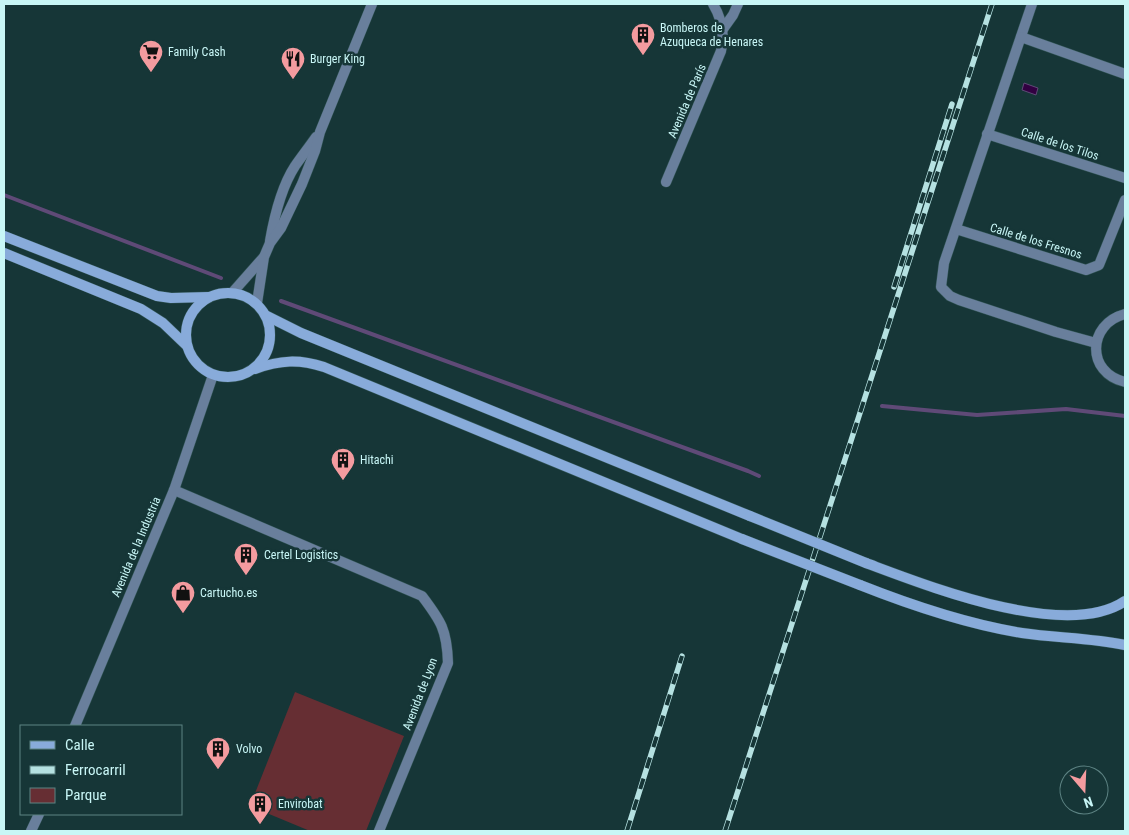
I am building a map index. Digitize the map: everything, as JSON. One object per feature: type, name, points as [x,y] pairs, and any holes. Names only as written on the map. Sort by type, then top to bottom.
[{"type":"main road","points":[[4,236],[157,296],[171,298],[210,297]]},
{"type":"main road","points":[[4,254],[141,309],[162,323],[186,345]]},
{"type":"main road","points":[[255,369],[264,358],[270,344],[271,330],[267,316],[257,303],[248,297],[232,292],[210,297],[200,303],[190,317],[186,333],[186,345],[196,363],[213,375],[227,378],[242,376],[271,363],[290,360],[303,361],[324,367],[916,607],[975,624],[1040,636],[1094,640],[1125,645]]},
{"type":"main road","points":[[267,316],[301,333],[866,563],[965,598],[1046,614],[1088,615],[1104,611],[1125,601]]},
{"type":"street","points":[[257,303],[264,257],[270,243],[281,228],[306,173],[320,132],[372,4]]},
{"type":"street","name":"Avenida de París","points":[[666,182],[721,51],[724,39],[723,29],[713,4]]},
{"type":"street","name":"Avenida de París","points":[[723,29],[738,4]]},
{"type":"street","points":[[1032,4],[944,264],[940,287],[950,296],[1056,332],[1096,343]]},
{"type":"street","points":[[1021,37],[1125,74]]},
{"type":"street","points":[[270,243],[274,217],[294,167],[320,132]]},
{"type":"street","name":"Calle de los Tilos","points":[[987,134],[1125,178]]},
{"type":"street","points":[[281,228],[281,215],[295,183],[290,178]]},
{"type":"street","name":"Calle de los Fresnos","points":[[956,229],[1086,270],[1099,265],[1125,200]]},
{"type":"street","points":[[232,292],[264,257]]},
{"type":"street","points":[[1125,314],[1114,318],[1106,324],[1099,333],[1096,343],[1096,354],[1100,365],[1107,374],[1125,382]]},
{"type":"street","name":"Avenida de la Industria","points":[[75,725],[174,490],[213,375]]},
{"type":"street","name":"Avenida de Lyon","points":[[174,490],[422,596],[438,617],[447,642],[448,663],[379,831]]},
{"type":"street","points":[[32,831],[39,815]]},
{"type":"green space","points":[[295,692],[404,736],[366,831],[310,831],[250,806]]},
{"type":"shaded area","points":[[1024,83],[1038,88],[1036,95],[1022,90]]},
{"type":"waterway","points":[[4,195],[221,278]]},
{"type":"waterway","points":[[281,301],[759,476]]},
{"type":"waterway","points":[[882,406],[977,415],[1066,409],[1125,416]]},
{"type":"railway","points":[[725,831],[992,4]]},
{"type":"railway","points":[[894,287],[952,104]]},
{"type":"railway","points":[[627,831],[682,656]]},
{"type":"place","name":"Bomberos de Azuqueca de Henares","points":[[643,56]]},
{"type":"place","name":"Family Cash","points":[[151,73]]},
{"type":"place","name":"Burger King","points":[[293,80]]},
{"type":"place","name":"Hitachi","points":[[343,481]]},
{"type":"place","name":"Certel Logistics","points":[[246,576]]},
{"type":"place","name":"Cartucho.es","points":[[183,614]]},
{"type":"place","name":"Volvo","points":[[218,770]]},
{"type":"place","name":"Envirobat","points":[[260,825]]}]
